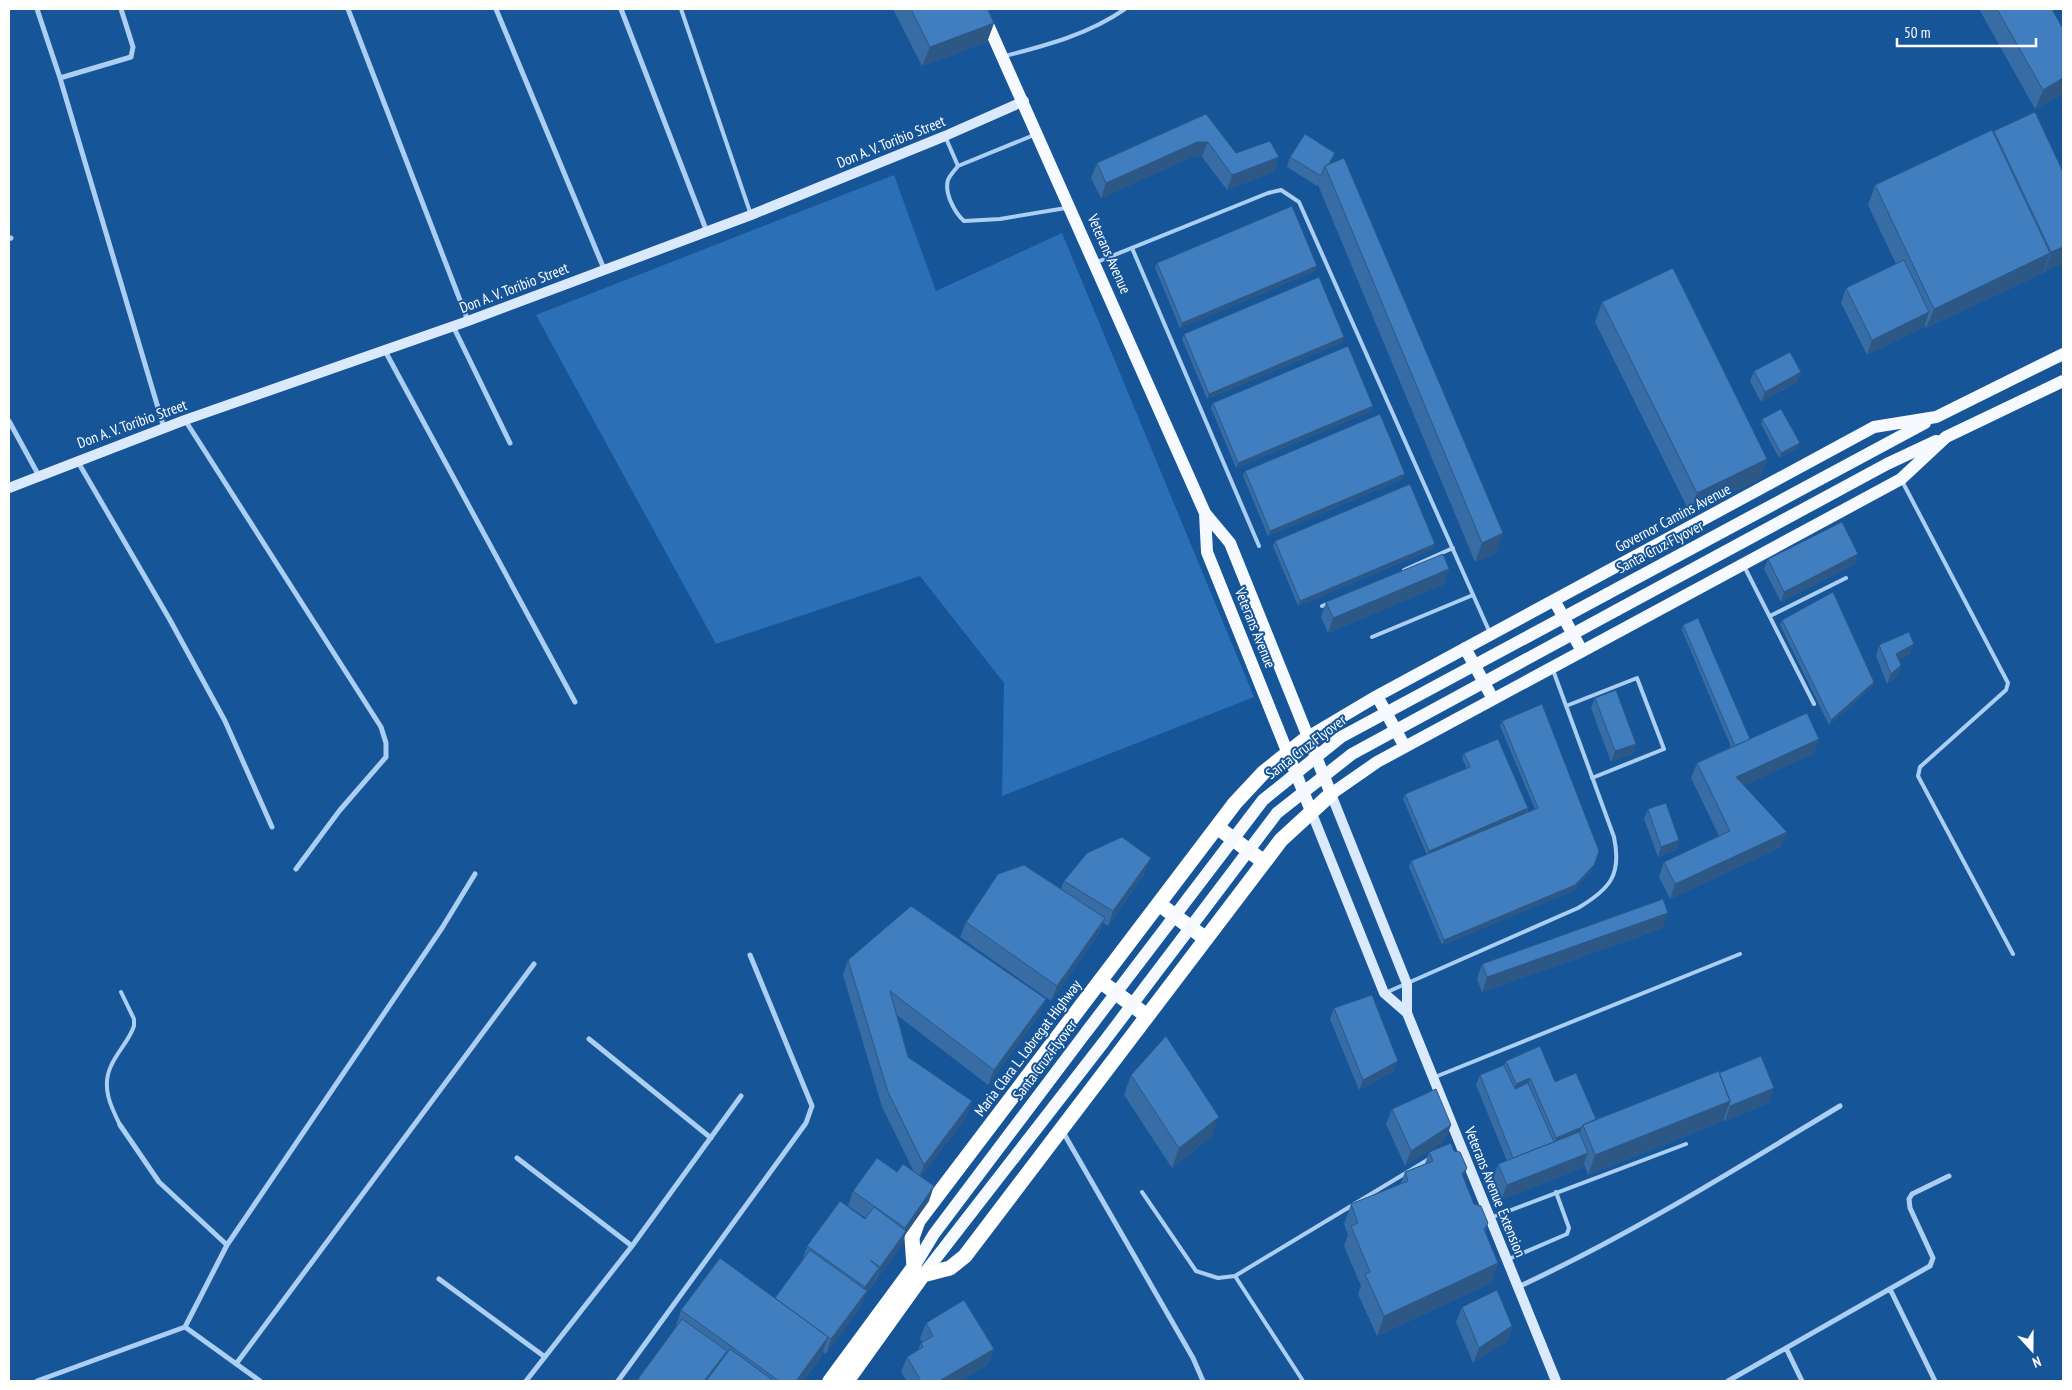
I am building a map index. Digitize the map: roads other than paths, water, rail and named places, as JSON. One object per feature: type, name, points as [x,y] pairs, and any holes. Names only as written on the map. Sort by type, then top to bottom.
[{"type":"highway","name":"Maria Clara L. Lobregat Highway","points":[[919,1271],[912,1238],[918,1222],[1217,827],[1250,786],[1287,752],[1308,736]]},
{"type":"highway","points":[[830,1381],[919,1271],[950,1268],[965,1256],[1281,840],[1331,794]]},
{"type":"highway","points":[[1217,827],[1264,862]]},
{"type":"highway","points":[[1159,904],[1206,939]]},
{"type":"highway","points":[[1101,981],[1147,1016]]},
{"type":"highway","points":[[847,1381],[919,1271]]},
{"type":"main road","name":"Veterans Avenue","points":[[981,9],[1004,56],[1205,513],[1230,543],[1331,794]]},
{"type":"main road","name":"Governor Camins Avenue","points":[[1308,736],[1465,648],[1874,428],[1936,418],[2063,354]]},
{"type":"main road","points":[[919,1271],[1103,1043],[1277,813],[1352,754],[1887,464],[2063,381]]},
{"type":"main road","name":"Santa Cruz Flyover","points":[[919,1271],[934,1234],[1263,800],[1341,737],[1936,418]]},
{"type":"main road","points":[[1331,794],[1377,762],[1901,478],[1946,437]]},
{"type":"main road","name":"Veterans Avenue","points":[[1205,513],[1207,552],[1311,811]]},
{"type":"main road","points":[[1554,600],[1582,651]]},
{"type":"main road","points":[[1465,648],[1493,699]]},
{"type":"main road","points":[[1377,696],[1405,747]]},
{"type":"street","points":[[37,9],[60,78],[164,428]]},
{"type":"street","points":[[60,78],[131,56],[133,47],[121,9]]},
{"type":"street","points":[[348,9],[468,321]]},
{"type":"street","points":[[496,9],[604,269]]},
{"type":"street","points":[[621,9],[707,232]]},
{"type":"street","name":"Don A. V. Toribio Street","points":[[9,488],[77,460],[185,420],[468,321],[707,232],[1024,102]]},
{"type":"street","points":[[453,326],[510,443]]},
{"type":"street","points":[[384,349],[575,702]]},
{"type":"street","points":[[185,420],[381,727],[386,743],[386,757],[340,810],[296,869]]},
{"type":"street","points":[[9,421],[39,476]]},
{"type":"street","points":[[77,460],[225,721],[272,828]]},
{"type":"street","name":"Veterans Avenue Extension","points":[[1331,794],[1407,984],[1407,1013],[1433,1078],[1454,1143],[1490,1218],[1556,1381]]},
{"type":"street","name":"Veterans Avenue Extension","points":[[1311,811],[1384,993],[1407,1013]]},
{"type":"street","points":[[37,1381],[185,1327],[227,1245],[442,928],[475,874]]},
{"type":"street","points":[[618,1381],[806,1123],[812,1106],[750,954]]},
{"type":"street","points":[[236,1364],[534,964]]},
{"type":"street","points":[[589,1039],[711,1138]]},
{"type":"street","points":[[526,1381],[632,1246],[741,1096]]},
{"type":"street","points":[[1518,1287],[1597,1250],[1840,1106]]},
{"type":"street","points":[[120,1125],[159,1182],[227,1245]]},
{"type":"street","points":[[1061,1129],[1193,1358],[1203,1381]]},
{"type":"street","points":[[517,1158],[632,1246]]},
{"type":"street","points":[[1728,1381],[1933,1263],[1933,1258],[1910,1208],[1909,1200],[1912,1194],[1949,1176]]},
{"type":"street","points":[[439,1279],[545,1357]]},
{"type":"street","points":[[1890,1289],[1935,1381]]},
{"type":"street","points":[[185,1327],[260,1381]]},
{"type":"street","points":[[1786,1348],[1802,1381]]},
{"type":"lane","points":[[681,9],[751,215]]},
{"type":"lane","points":[[1004,56],[1072,37],[1106,22],[1125,9]]},
{"type":"lane","points":[[1038,134],[958,166],[948,180],[948,195],[959,216],[964,221],[1000,220],[1070,207]]},
{"type":"lane","points":[[945,136],[958,166]]},
{"type":"lane","points":[[1095,262],[1268,193],[1281,190],[1299,202],[1490,635]]},
{"type":"lane","points":[[1132,248],[1258,546]]},
{"type":"lane","points":[[1901,478],[2008,683],[2006,690],[1920,767],[1918,776],[2013,954]]},
{"type":"lane","points":[[1400,571],[1453,548]]},
{"type":"lane","points":[[1743,564],[1814,704]]},
{"type":"lane","points":[[1770,616],[1846,578]]},
{"type":"lane","points":[[1372,637],[1473,595]]},
{"type":"lane","points":[[1322,606],[1339,599]]},
{"type":"lane","points":[[1384,993],[1578,908],[1592,900],[1611,882],[1616,870],[1617,853],[1614,837],[1552,668]]},
{"type":"lane","points":[[1566,706],[1636,678],[1664,749],[1592,778]]},
{"type":"lane","points":[[1433,1078],[1740,954]]},
{"type":"lane","points":[[120,1125],[108,1100],[107,1081],[110,1067],[134,1026],[134,1019],[121,992]]},
{"type":"lane","points":[[1490,1218],[1686,1144]]},
{"type":"lane","points":[[1142,1192],[1196,1271],[1218,1278],[1235,1276],[1433,1156]]},
{"type":"lane","points":[[1507,1260],[1567,1234],[1570,1228],[1556,1192]]},
{"type":"lane","points":[[1235,1276],[1303,1381]]}]
